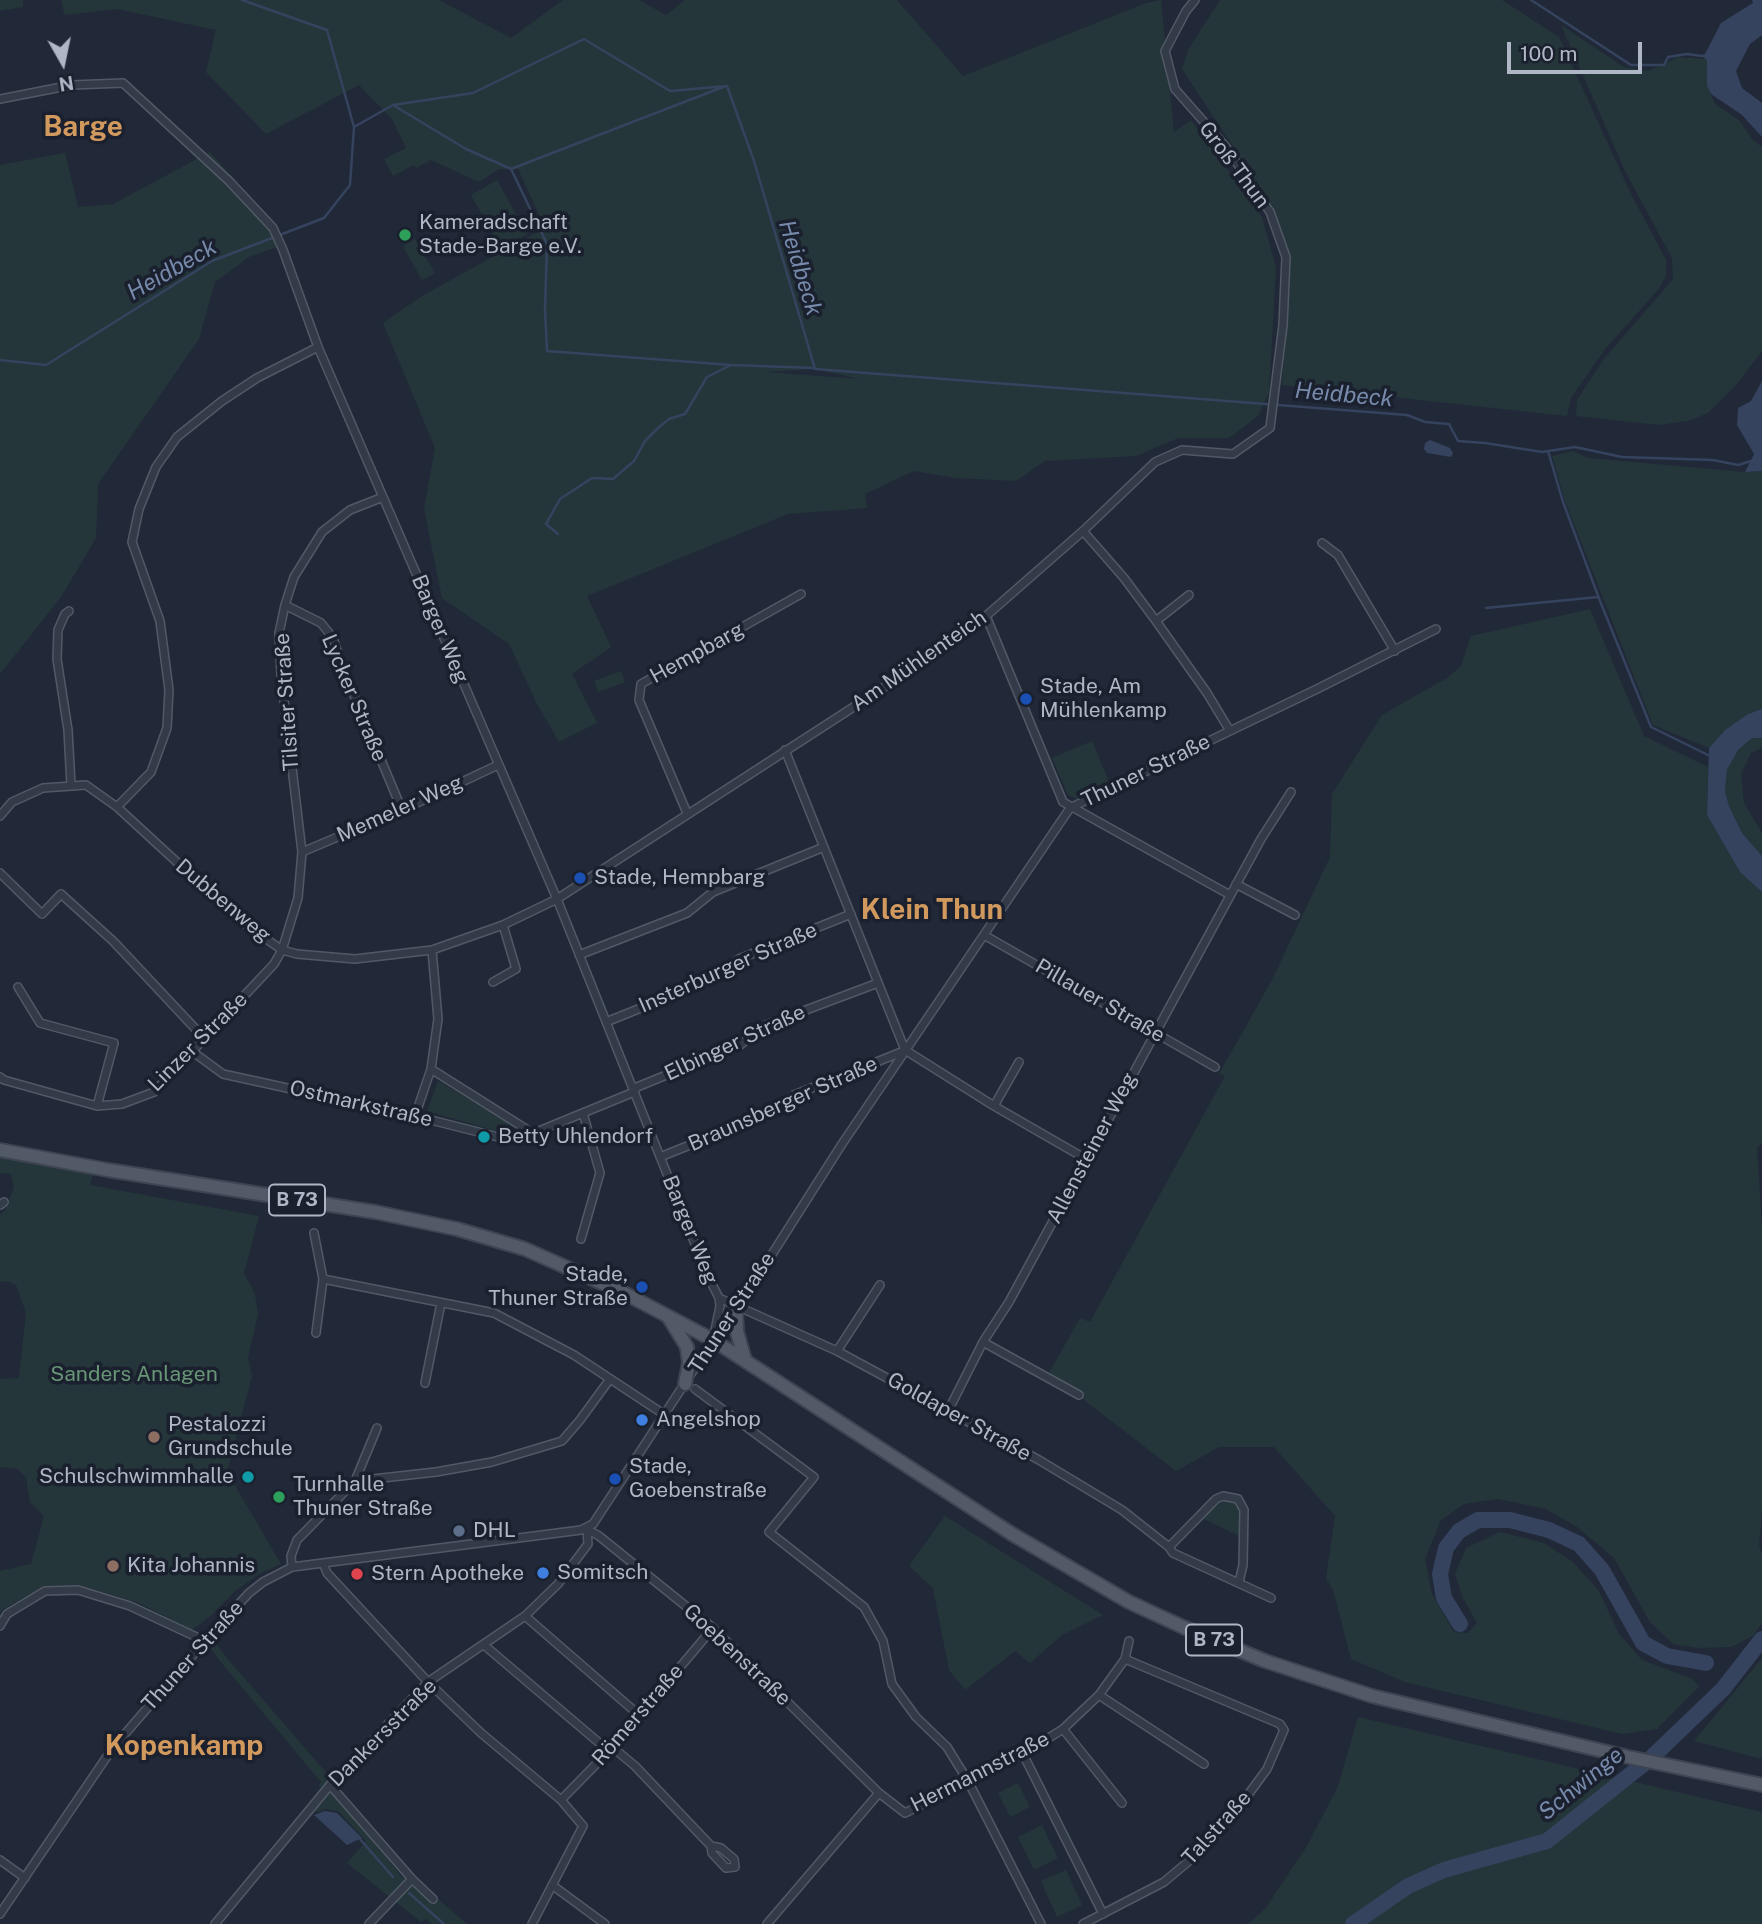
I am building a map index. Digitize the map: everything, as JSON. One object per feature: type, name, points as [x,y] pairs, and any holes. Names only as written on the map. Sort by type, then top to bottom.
[{"type":"main road","name":"B 73","points":[[0,1150],[108,1170],[375,1212],[457,1229],[524,1249],[622,1292],[713,1340],[1012,1534],[1129,1602],[1182,1627],[1265,1661],[1372,1696],[1628,1757],[1762,1785]]},
{"type":"main road","points":[[737,1308],[737,1332],[744,1360]]},
{"type":"main road","points":[[667,1315],[687,1347],[690,1386]]},
{"type":"street","name":"Groß Thun","points":[[1195,0],[1186,11],[1166,51],[1175,89],[1226,147],[1269,212],[1286,257],[1283,325],[1270,428]]},
{"type":"street","name":"Barger Weg","points":[[0,99],[72,85],[123,83],[229,181],[273,229],[318,347],[557,899],[719,1298],[720,1306],[713,1340]]},
{"type":"street","points":[[117,807],[151,772],[167,728],[169,690],[160,621],[132,542],[139,509],[156,467],[177,437],[222,401],[257,378],[318,347]]},
{"type":"street","name":"Am Mühlenteich","points":[[557,899],[903,675],[986,616],[1083,531],[1156,462],[1182,450],[1233,454],[1270,428]]},
{"type":"street","name":"Tilsiter Straße","points":[[282,950],[298,898],[302,852],[281,675],[279,633],[285,605],[293,577],[322,532],[349,510],[383,497]]},
{"type":"street","points":[[1083,531],[1124,578],[1156,621],[1208,693],[1230,731]]},
{"type":"street","points":[[1322,543],[1338,555],[1395,651]]},
{"type":"street","name":"Hempbarg","points":[[687,813],[639,700],[641,684],[801,594]]},
{"type":"street","points":[[1156,621],[1189,595]]},
{"type":"street","name":"Lycker Straße","points":[[285,605],[321,623],[333,638],[343,669],[402,810]]},
{"type":"street","points":[[69,611],[58,630],[57,659],[68,730],[71,785]]},
{"type":"street","points":[[986,616],[1063,802],[1230,895]]},
{"type":"street","name":"Thuner Straße","points":[[0,1914],[112,1749],[249,1593],[278,1573],[292,1567],[587,1529],[593,1524],[665,1415],[690,1386],[713,1340],[737,1308],[905,1050],[1070,808],[1436,629]]},
{"type":"street","points":[[785,750],[905,1050],[1086,1159]]},
{"type":"street","name":"Memeler Weg","points":[[302,852],[402,810],[498,765]]},
{"type":"street","name":"Dubbenweg","points":[[0,816],[12,802],[43,788],[86,785],[117,807],[242,922],[282,950],[297,954],[355,959],[432,950],[503,925],[557,899]]},
{"type":"street","name":"Allensteiner Weg","points":[[948,1411],[983,1342],[1009,1302],[1236,884],[1291,792]]},
{"type":"street","points":[[579,955],[687,914],[712,892],[824,847]]},
{"type":"street","points":[[0,873],[42,914],[61,894],[113,941],[204,1038]]},
{"type":"street","points":[[1236,884],[1295,915]]},
{"type":"street","name":"Insterburger Straße","points":[[606,1022],[713,979],[739,959],[851,914]]},
{"type":"street","points":[[493,982],[516,969],[503,925]]},
{"type":"street","name":"Pillauer Straße","points":[[984,935],[1215,1067]]},
{"type":"street","name":"Linzer Straße","points":[[97,1106],[122,1104],[154,1092],[274,964],[282,950]]},
{"type":"street","points":[[415,1116],[431,1069],[438,1019],[432,950]]},
{"type":"street","name":"Elbinger Straße","points":[[634,1092],[637,1087],[740,1045],[766,1025],[878,983]]},
{"type":"street","points":[[0,1077],[97,1106],[114,1043],[40,1023],[18,988]]},
{"type":"street","name":"Braunsberger Straße","points":[[660,1157],[767,1114],[794,1095],[905,1050]]},
{"type":"street","name":"Ostmarkstraße","points":[[193,1052],[223,1074],[506,1139],[534,1134],[634,1092]]},
{"type":"street","points":[[994,1106],[1018,1062]]},
{"type":"street","name":"Ostmarkstraße","points":[[431,1069],[534,1134]]},
{"type":"street","points":[[581,1239],[600,1173],[583,1113]]},
{"type":"street","points":[[314,1233],[323,1279],[316,1333]]},
{"type":"street","points":[[323,1279],[494,1313],[574,1354],[665,1415]]},
{"type":"street","points":[[837,1351],[880,1285]]},
{"type":"street","name":"Goldaper Straße","points":[[719,1298],[837,1351],[1039,1460],[1122,1510],[1174,1553],[1271,1598]]},
{"type":"street","points":[[425,1383],[442,1303]]},
{"type":"street","points":[[983,1342],[1079,1395]]},
{"type":"street","points":[[355,1481],[436,1472],[492,1462],[562,1440],[610,1379]]},
{"type":"street","points":[[690,1386],[814,1477],[769,1532],[864,1607],[884,1642],[892,1684],[916,1717],[947,1747],[968,1782],[1041,1924]]},
{"type":"street","points":[[292,1567],[291,1556],[298,1540],[355,1481],[377,1428]]},
{"type":"street","points":[[1168,1546],[1216,1499],[1223,1496],[1238,1499],[1244,1510],[1243,1565],[1239,1582]]},
{"type":"street","name":"Dankersstraße","points":[[215,1924],[330,1785],[428,1682],[525,1616],[558,1584],[588,1544],[587,1529]]},
{"type":"street","name":"Goebenstraße","points":[[587,1529],[713,1629],[879,1793]]},
{"type":"street","points":[[323,1563],[327,1573],[428,1682],[481,1733],[561,1800],[583,1826],[532,1924]]},
{"type":"street","points":[[0,1626],[7,1614],[45,1591],[78,1590],[130,1606],[205,1641]]},
{"type":"street","points":[[525,1616],[639,1715]]},
{"type":"street","name":"Römerstraße","points":[[561,1800],[611,1749],[713,1629]]},
{"type":"street","name":"Hermannstraße","points":[[767,1924],[879,1793],[905,1813],[1023,1754],[1063,1729],[1100,1695],[1125,1659],[1129,1641]]},
{"type":"street","points":[[484,1645],[604,1747],[617,1751],[646,1777],[711,1846]]},
{"type":"street","name":"Talstraße","points":[[1083,1924],[1164,1882],[1202,1850],[1231,1818],[1267,1769],[1284,1730],[1283,1726],[1125,1659]]},
{"type":"street","points":[[1100,1695],[1204,1764]]},
{"type":"street","points":[[1063,1729],[1122,1803]]},
{"type":"street","points":[[1023,1754],[1103,1914]]},
{"type":"street","points":[[330,1785],[412,1879],[433,1899]]},
{"type":"street","points":[[0,1860],[25,1878]]},
{"type":"street","points":[[369,1924],[412,1879]]},
{"type":"street","points":[[552,1885],[605,1924]]},
{"type":"green space","points":[[0,0],[23,0],[23,7],[0,11]]},
{"type":"green space","points":[[62,0],[439,0],[511,38],[563,0],[639,0],[666,15],[685,0],[897,0],[963,76],[1146,3],[1161,0],[1174,132],[1191,120],[1262,217],[1276,267],[1269,392],[1258,416],[1229,438],[1178,438],[1136,456],[1045,461],[1016,481],[957,478],[914,471],[865,494],[867,508],[788,514],[587,596],[611,647],[572,674],[597,723],[559,742],[537,704],[509,644],[442,598],[424,509],[435,448],[383,323],[422,296],[545,228],[518,169],[499,169],[479,182],[431,160],[393,176],[384,159],[406,148],[392,119],[359,85],[266,134],[206,72],[216,30],[117,9],[64,15]],"holes":[[[815,369],[860,379],[766,372]]]},
{"type":"green space","points":[[1220,0],[1502,0],[1559,37],[1632,196],[1666,260],[1666,276],[1658,290],[1605,349],[1571,398],[1567,416],[1282,385],[1291,257],[1273,207],[1182,69],[1188,50]]},
{"type":"green space","points":[[1561,25],[1624,67],[1649,71],[1678,57],[1707,59],[1707,86],[1715,104],[1739,120],[1753,140],[1762,147],[1762,351],[1736,385],[1708,413],[1688,421],[1659,425],[1576,416],[1577,400],[1603,360],[1673,279],[1672,258],[1625,171]]},
{"type":"green space","points":[[210,152],[279,231],[285,244],[249,257],[215,282],[199,339],[98,484],[96,538],[61,597],[0,674],[0,165],[65,153],[78,207],[113,204]]},
{"type":"green space","points":[[497,180],[527,234],[501,249],[471,195]]},
{"type":"green space","points":[[415,239],[435,273],[422,280],[403,246]]},
{"type":"green space","points":[[1573,451],[1588,458],[1745,472],[1762,471],[1762,709],[1748,714],[1725,730],[1709,748],[1653,725],[1565,501],[1552,456]]},
{"type":"green space","points":[[1590,609],[1644,736],[1708,767],[1707,815],[1740,872],[1762,892],[1762,1143],[1757,1148],[1762,1228],[1762,1510],[1759,1545],[1762,1555],[1762,1623],[1753,1636],[1731,1647],[1699,1648],[1673,1644],[1650,1622],[1614,1558],[1577,1527],[1546,1509],[1498,1499],[1464,1504],[1441,1520],[1425,1559],[1432,1594],[1454,1632],[1468,1633],[1477,1623],[1463,1598],[1455,1574],[1466,1548],[1500,1532],[1544,1543],[1573,1562],[1599,1591],[1619,1634],[1642,1660],[1693,1679],[1699,1687],[1657,1729],[1622,1734],[1405,1682],[1351,1659],[1333,1590],[1326,1578],[1335,1516],[1274,1447],[1219,1447],[1176,1471],[1049,1373],[1080,1318],[1090,1322],[1225,1076],[1219,1074],[1273,978],[1330,857],[1332,794],[1382,715],[1447,678],[1461,666],[1471,636]]},
{"type":"green space","points":[[621,671],[625,682],[598,692],[594,681]]},
{"type":"green space","points":[[1752,738],[1762,738],[1762,748],[1751,753],[1741,774],[1744,803],[1762,833],[1762,856],[1742,833],[1725,791],[1727,770],[1738,750]]},
{"type":"green space","points":[[1092,741],[1110,784],[1078,799],[1068,795],[1052,758]]},
{"type":"green space","points":[[438,1081],[506,1121],[510,1127],[508,1134],[427,1111]]},
{"type":"green space","name":"Sanders Anlagen","points":[[0,1156],[93,1173],[90,1185],[259,1216],[244,1273],[255,1294],[258,1314],[248,1358],[252,1376],[227,1472],[281,1564],[259,1574],[234,1592],[212,1615],[192,1630],[137,1602],[79,1585],[44,1586],[0,1613],[0,1571],[31,1564],[44,1516],[30,1502],[26,1478],[18,1469],[0,1467],[0,1379],[19,1378],[26,1313],[16,1285],[7,1281],[0,1282],[0,1215],[5,1210],[14,1187],[11,1174],[0,1173]]},
{"type":"green space","points":[[1224,1500],[1234,1500],[1239,1507],[1239,1536],[1202,1518]]},
{"type":"green space","points":[[945,1516],[1103,1615],[1062,1635],[1030,1663],[1015,1651],[965,1690],[949,1670],[933,1588],[909,1566]]},
{"type":"green space","points":[[215,1641],[331,1778],[326,1784],[402,1877],[429,1901],[436,1897],[467,1924],[432,1924],[426,1919],[421,1922],[347,1863],[366,1841],[338,1811],[314,1810],[328,1794],[319,1785],[321,1782],[220,1661],[210,1647]]},
{"type":"green space","points":[[1762,1658],[1762,1759],[1694,1741]]},
{"type":"green space","points":[[1358,1717],[1762,1812],[1762,1924],[1248,1924],[1265,1909],[1307,1846],[1338,1786]]},
{"type":"green space","points":[[1018,1783],[1030,1807],[1010,1817],[998,1793]]},
{"type":"green space","points":[[1042,1825],[1058,1858],[1034,1870],[1018,1837]]},
{"type":"green space","points":[[1066,1870],[1082,1905],[1057,1917],[1041,1881]]},
{"type":"water","points":[[1752,0],[1762,0],[1762,35],[1750,44],[1736,71],[1742,88],[1762,103],[1762,137],[1742,115],[1711,94],[1707,86],[1707,60],[1700,55],[1705,54],[1721,23],[1753,3]]},
{"type":"water","points":[[1762,381],[1762,471],[1745,472],[1754,454],[1737,425],[1738,408],[1751,401]]},
{"type":"water","points":[[1430,440],[1450,448],[1453,453],[1451,457],[1427,453],[1424,449],[1425,443]]},
{"type":"water","points":[[1762,709],[1762,738],[1752,738],[1738,750],[1727,770],[1725,791],[1742,833],[1762,856],[1762,892],[1740,872],[1707,815],[1709,748],[1725,730],[1748,714]]},
{"type":"water","points":[[325,1811],[337,1813],[362,1838],[347,1845],[314,1815]]},
{"type":"waterway","points":[[242,0],[327,30],[354,127]]},
{"type":"waterway","points":[[1531,0],[1631,65],[1664,65],[1668,57],[1687,54],[1702,56]]},
{"type":"waterway","name":"Heidbeck","points":[[0,360],[46,365],[212,261],[324,218],[350,185],[354,127],[393,105],[473,93],[584,39],[670,91],[727,86],[754,161],[815,369],[1407,415],[1425,422],[1449,424],[1458,441],[1542,452],[1575,447],[1622,457],[1713,460],[1738,465],[1751,461]]},
{"type":"waterway","points":[[511,169],[723,87]]},
{"type":"waterway","points":[[393,105],[466,149],[511,169],[547,244],[547,351],[731,365],[814,368]]},
{"type":"waterway","points":[[558,534],[546,524],[560,499],[592,478],[613,479],[634,461],[645,441],[658,428],[669,419],[685,414],[707,377],[731,365]]},
{"type":"waterway","points":[[1548,451],[1563,502],[1651,727],[1710,756]]},
{"type":"waterway","points":[[1486,608],[1598,597]]},
{"type":"waterway","points":[[1460,1624],[1444,1598],[1440,1574],[1446,1548],[1459,1531],[1478,1520],[1510,1520],[1549,1530],[1579,1544],[1602,1570],[1643,1643],[1667,1656],[1706,1663]]},
{"type":"waterway","name":"Schwinge","points":[[1353,1924],[1408,1886],[1444,1870],[1547,1841],[1651,1758],[1723,1689],[1762,1639]]},
{"type":"waterway","points":[[359,1838],[393,1877]]},
{"type":"waterway","points":[[409,1893],[444,1924]]},
{"type":"place","name":"Kameradschaft Stade-Barge e.V.","points":[[405,235]]},
{"type":"place","name":"Stade, Am Mühlenkamp","points":[[1026,699]]},
{"type":"place","name":"Stade, Hempbarg","points":[[580,878]]},
{"type":"place","name":"Betty Uhlendorf","points":[[484,1137]]},
{"type":"place","name":"Stade, Thuner Straße","points":[[642,1287]]},
{"type":"place","name":"Angelshop","points":[[642,1420]]},
{"type":"place","name":"Pestalozzi Grundschule","points":[[154,1437]]},
{"type":"place","name":"Schulschwimmhalle","points":[[248,1477]]},
{"type":"place","name":"Stade, Goebenstraße","points":[[615,1479]]},
{"type":"place","name":"Turnhalle Thuner Straße","points":[[279,1497]]},
{"type":"place","name":"DHL","points":[[459,1531]]},
{"type":"place","name":"Kita Johannis","points":[[113,1566]]},
{"type":"place","name":"Somitsch","points":[[543,1573]]},
{"type":"place","name":"Stern Apotheke","points":[[357,1574]]},
{"type":"district","name":"Barge","points":[[83,127]]},
{"type":"district","name":"Klein Thun","points":[[932,910]]},
{"type":"district","name":"Kopenkamp","points":[[184,1746]]}]
